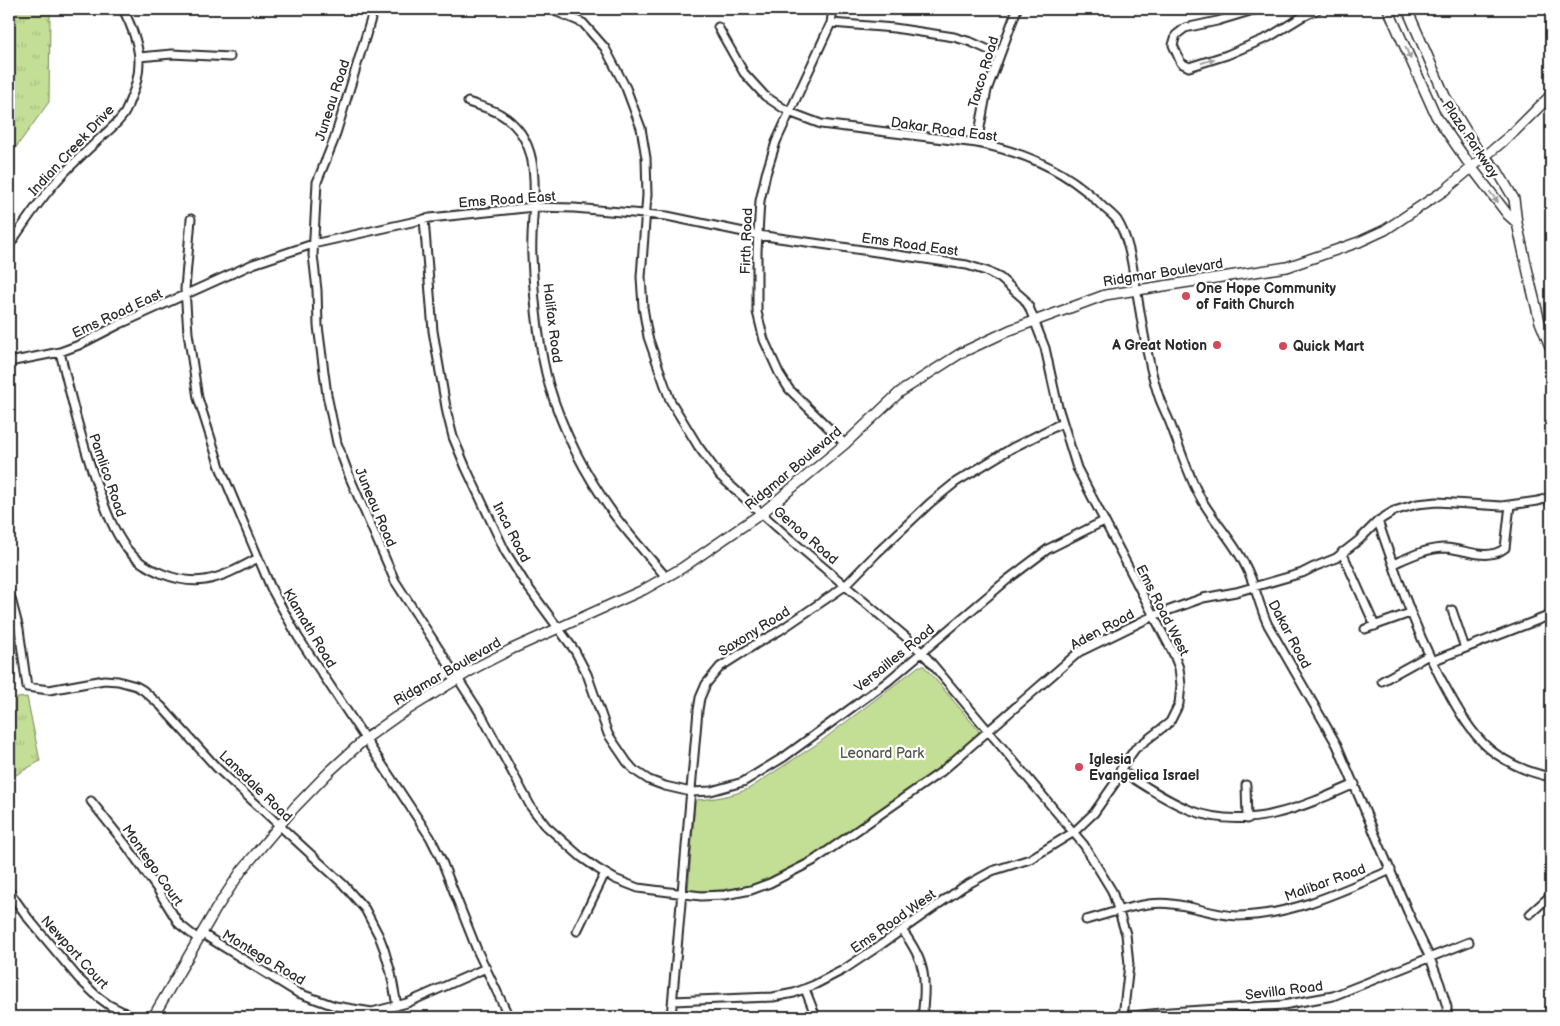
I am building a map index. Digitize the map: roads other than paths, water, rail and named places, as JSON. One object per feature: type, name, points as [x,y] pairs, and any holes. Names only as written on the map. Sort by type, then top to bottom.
[{"type":"street","name":"Indian Creek Drive","points":[[9,246],[37,203],[63,174],[124,114],[136,88],[139,74],[139,49],[134,31],[123,9]]},
{"type":"street","name":"Juneau Road","points":[[374,9],[334,140],[317,182],[313,255],[317,290],[318,326],[327,395],[337,443],[350,478],[395,581],[482,716],[537,816],[581,857],[605,873],[638,888],[682,894]]},
{"type":"street","name":"Genoa Road","points":[[550,9],[583,23],[605,48],[626,88],[642,128],[647,195],[641,277],[643,307],[648,337],[670,400],[706,458],[720,476],[922,652],[1084,845],[1112,890],[1126,934],[1129,965],[1123,1017]]},
{"type":"street","name":"Firth Road","points":[[833,9],[831,23],[776,142],[766,174],[760,201],[757,312],[767,349],[778,374],[789,389],[845,444]]},
{"type":"street","name":"Taxco Road","points":[[977,143],[987,90],[1017,9]]},
{"type":"street","points":[[1257,9],[1218,21],[1185,28],[1176,35],[1173,45],[1181,63],[1189,66],[1227,55],[1269,37],[1304,12],[1317,9]]},
{"type":"street","name":"Plaza Parkway","points":[[1388,9],[1436,116],[1472,168],[1508,215],[1517,223]]},
{"type":"street","name":"Plaza Parkway","points":[[1407,9],[1446,96],[1485,158],[1497,170],[1514,199],[1517,223],[1540,322],[1551,349]]},
{"type":"street","points":[[831,23],[894,28],[954,37],[971,42],[1000,55]]},
{"type":"street","name":"Dakar Road East","points":[[718,26],[744,73],[765,96],[789,112],[830,126],[993,146],[1032,159],[1053,169],[1093,196],[1116,220],[1122,231],[1132,262],[1137,290]]},
{"type":"street","points":[[139,57],[187,54],[230,57]]},
{"type":"street","points":[[1419,78],[1435,72]]},
{"type":"street","name":"Ridgmar Boulevard","points":[[153,1017],[199,936],[242,870],[279,826],[330,771],[365,740],[396,717],[458,678],[512,649],[643,590],[682,568],[762,513],[845,444],[900,392],[918,379],[981,342],[1100,296],[1287,267],[1359,242],[1385,230],[1446,190],[1485,158],[1551,95]]},
{"type":"street","name":"Halifax Road","points":[[468,102],[490,109],[511,122],[526,145],[534,168],[532,256],[541,350],[549,384],[562,421],[581,463],[595,487],[615,516],[666,577]]},
{"type":"street","name":"Ems Road East","points":[[9,362],[60,352],[79,345],[253,264],[313,244],[424,219],[534,207],[574,208],[666,216],[758,235],[967,265],[986,271],[1010,286],[1024,299],[1035,320]]},
{"type":"street","name":"Klamath Road","points":[[191,219],[186,295],[188,333],[198,398],[220,467],[271,588],[298,637],[430,837],[441,859],[477,950],[509,1017]]},
{"type":"street","name":"Inca Road","points":[[424,219],[433,331],[447,413],[453,437],[466,468],[506,551],[525,583],[575,651],[587,674],[608,734],[627,762],[634,770],[649,780],[691,792]]},
{"type":"street","name":"Dakar Road","points":[[1137,290],[1146,343],[1160,400],[1199,496],[1237,549],[1247,567],[1268,625],[1338,744],[1430,958],[1447,1007],[1447,1017]]},
{"type":"street","name":"Ems Road West","points":[[673,1001],[773,997],[805,989],[843,970],[963,887],[992,871],[1030,859],[1074,832],[1094,813],[1135,749],[1170,722],[1179,704],[1181,685],[1179,668],[1077,468],[1062,424],[1045,348],[1035,320]]},
{"type":"street","name":"Pamlico Road","points":[[60,352],[89,464],[111,525],[128,551],[152,571],[190,581],[208,580],[224,575],[258,558]]},
{"type":"street","name":"Saxony Road","points":[[671,1017],[700,698],[706,684],[714,672],[729,660],[779,631],[845,586],[930,503],[956,482],[1012,448],[1062,424]]},
{"type":"street","name":"Aden Road","points":[[682,894],[717,896],[751,890],[813,862],[941,772],[1079,652],[1153,616],[1203,598],[1236,592],[1302,573],[1336,558],[1378,522],[1394,511],[1417,504],[1436,502],[1510,505],[1551,497]]},
{"type":"street","points":[[1393,564],[1413,556],[1440,549],[1487,556],[1498,554],[1505,548],[1510,505]]},
{"type":"street","name":"Versailles Road","points":[[691,792],[711,791],[743,782],[784,757],[887,682],[1007,580],[1048,549],[1104,521]]},
{"type":"street","points":[[1378,522],[1410,613],[1460,713],[1469,726],[1496,754],[1521,768],[1551,777]]},
{"type":"street","points":[[1342,552],[1375,626]]},
{"type":"street","name":"Lansdale Road","points":[[9,591],[18,629],[27,687],[49,690],[104,680],[118,681],[136,686],[161,706],[217,768],[343,884],[365,909],[384,949],[397,1006]]},
{"type":"street","points":[[1452,610],[1465,648]]},
{"type":"street","points":[[1365,629],[1410,613]]},
{"type":"street","points":[[1382,681],[1431,658],[1465,648],[1551,615]]},
{"type":"street","points":[[1120,770],[1190,810],[1226,819],[1247,819],[1297,808],[1355,784]]},
{"type":"street","points":[[1246,785],[1247,819]]},
{"type":"street","name":"Montego Court","points":[[91,801],[126,845],[158,890],[179,924],[199,936]]},
{"type":"street","name":"Malibar Road","points":[[1086,920],[1143,905],[1172,904],[1229,915],[1260,914],[1309,904],[1391,870]]},
{"type":"street","points":[[576,931],[605,873]]},
{"type":"street","name":"Newport Court","points":[[9,891],[28,918],[79,979],[109,1005],[134,1017]]},
{"type":"street","points":[[1530,914],[1551,895]]},
{"type":"street","points":[[902,930],[914,947],[923,970],[925,982],[922,1017]]},
{"type":"street","name":"Montego Road","points":[[199,936],[298,993],[335,1006],[372,1012],[397,1006],[486,968]]},
{"type":"street","name":"Sevilla Road","points":[[1123,1017],[1283,1005],[1312,1001],[1363,986],[1469,942]]},
{"type":"street","points":[[805,989],[816,1017]]},
{"type":"place","name":"One Hope Community of Faith Church","points":[[1186,296]]},
{"type":"place","name":"A Great Notion","points":[[1217,345]]},
{"type":"place","name":"Quick Mart","points":[[1283,346]]},
{"type":"place","name":"Iglesia Evangelica Israel","points":[[1079,767]]},
{"type":"park label","name":"Leonard Park","points":[[882,753]]}]
